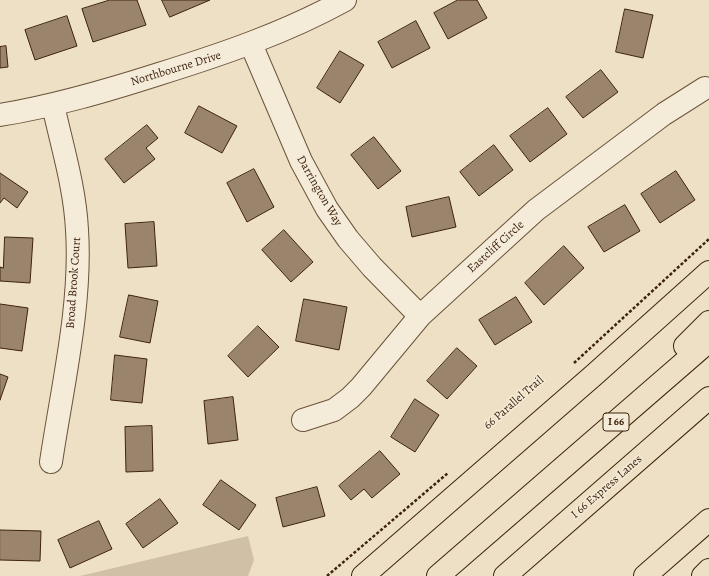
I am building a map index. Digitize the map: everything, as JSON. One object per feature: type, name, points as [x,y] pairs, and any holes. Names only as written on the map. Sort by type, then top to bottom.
[{"type":"highway","points":[[363,576],[709,272]]},
{"type":"highway","points":[[523,503],[709,322]]},
{"type":"highway","name":"I 66","points":[[438,576],[709,341]]},
{"type":"highway","name":"I 66 Express Lanes","points":[[505,576],[709,398]]},
{"type":"highway","points":[[645,576],[709,520]]},
{"type":"highway","points":[[702,576],[709,570]]},
{"type":"street","name":"Northbourne Drive","points":[[0,114],[53,105],[102,92],[251,44],[345,0]]},
{"type":"street","name":"Darrington Way","points":[[251,44],[300,161],[327,209],[348,239],[372,267],[420,316]]},
{"type":"street","name":"Eastcliff Circle","points":[[303,420],[334,410],[350,398],[361,387],[420,316],[536,210],[664,114],[705,88]]},
{"type":"street","name":"Broad Brook Court","points":[[51,462],[75,307],[78,255],[74,201],[53,105]]},
{"type":"path","points":[[568,368],[709,239]]},
{"type":"path","points":[[327,576],[449,472]]},
{"type":"shaded area","points":[[248,536],[254,560],[248,576],[80,576]]},
{"type":"building","points":[[110,0],[137,0],[146,25],[93,42],[82,9]]},
{"type":"building","points":[[162,0],[210,0],[170,17]]},
{"type":"building","points":[[458,0],[477,0],[487,18],[448,39],[434,13]]},
{"type":"building","points":[[625,9],[653,15],[643,58],[616,52]]},
{"type":"building","points":[[67,16],[77,46],[35,60],[25,30]]},
{"type":"building","points":[[416,21],[430,48],[392,68],[378,42]]},
{"type":"building","points":[[6,46],[8,67],[0,68],[0,47]]},
{"type":"building","points":[[340,51],[364,65],[340,103],[317,88]]},
{"type":"building","points":[[601,70],[618,92],[583,118],[566,97]]},
{"type":"building","points":[[199,106],[237,126],[222,153],[185,133]]},
{"type":"building","points":[[548,108],[567,134],[530,162],[510,136]]},
{"type":"building","points":[[147,125],[158,138],[146,148],[155,159],[124,183],[105,159]]},
{"type":"building","points":[[374,137],[401,171],[378,189],[351,155]]},
{"type":"building","points":[[494,145],[513,170],[479,196],[460,172]]},
{"type":"building","points":[[254,169],[274,207],[247,222],[227,183]]},
{"type":"building","points":[[676,171],[695,200],[660,223],[641,194]]},
{"type":"building","points":[[0,173],[28,192],[17,208],[4,198],[0,203]]},
{"type":"building","points":[[449,197],[456,227],[412,237],[406,207]]},
{"type":"building","points":[[625,205],[640,231],[604,252],[588,227]]},
{"type":"building","points":[[154,222],[157,266],[128,268],[125,224]]},
{"type":"building","points":[[284,230],[313,262],[291,282],[262,250]]},
{"type":"building","points":[[5,237],[33,238],[30,283],[0,281],[0,267],[3,268]]},
{"type":"building","points":[[564,246],[584,268],[544,305],[525,283]]},
{"type":"building","points":[[129,295],[158,301],[150,343],[120,337]]},
{"type":"building","points":[[516,297],[532,322],[495,345],[479,320]]},
{"type":"building","points":[[304,299],[347,307],[339,350],[296,341]]},
{"type":"building","points":[[0,304],[28,308],[22,351],[0,348]]},
{"type":"building","points":[[258,326],[279,347],[248,377],[228,356]]},
{"type":"building","points":[[457,348],[477,366],[447,399],[427,381]]},
{"type":"building","points":[[115,355],[147,359],[142,403],[111,400]]},
{"type":"building","points":[[0,374],[8,377],[0,400]]},
{"type":"building","points":[[233,397],[238,440],[208,444],[204,401]]},
{"type":"building","points":[[415,399],[439,415],[415,452],[391,437]]},
{"type":"building","points":[[152,426],[153,471],[126,472],[125,427]]},
{"type":"building","points":[[380,451],[400,474],[372,498],[364,489],[351,500],[339,486]]},
{"type":"building","points":[[221,480],[256,505],[239,530],[203,505]]},
{"type":"building","points":[[317,487],[325,516],[283,527],[276,498]]},
{"type":"building","points":[[160,499],[178,523],[143,548],[126,524]]},
{"type":"building","points":[[99,521],[112,549],[70,568],[58,540]]},
{"type":"building","points":[[0,530],[41,531],[40,561],[0,560]]}]
